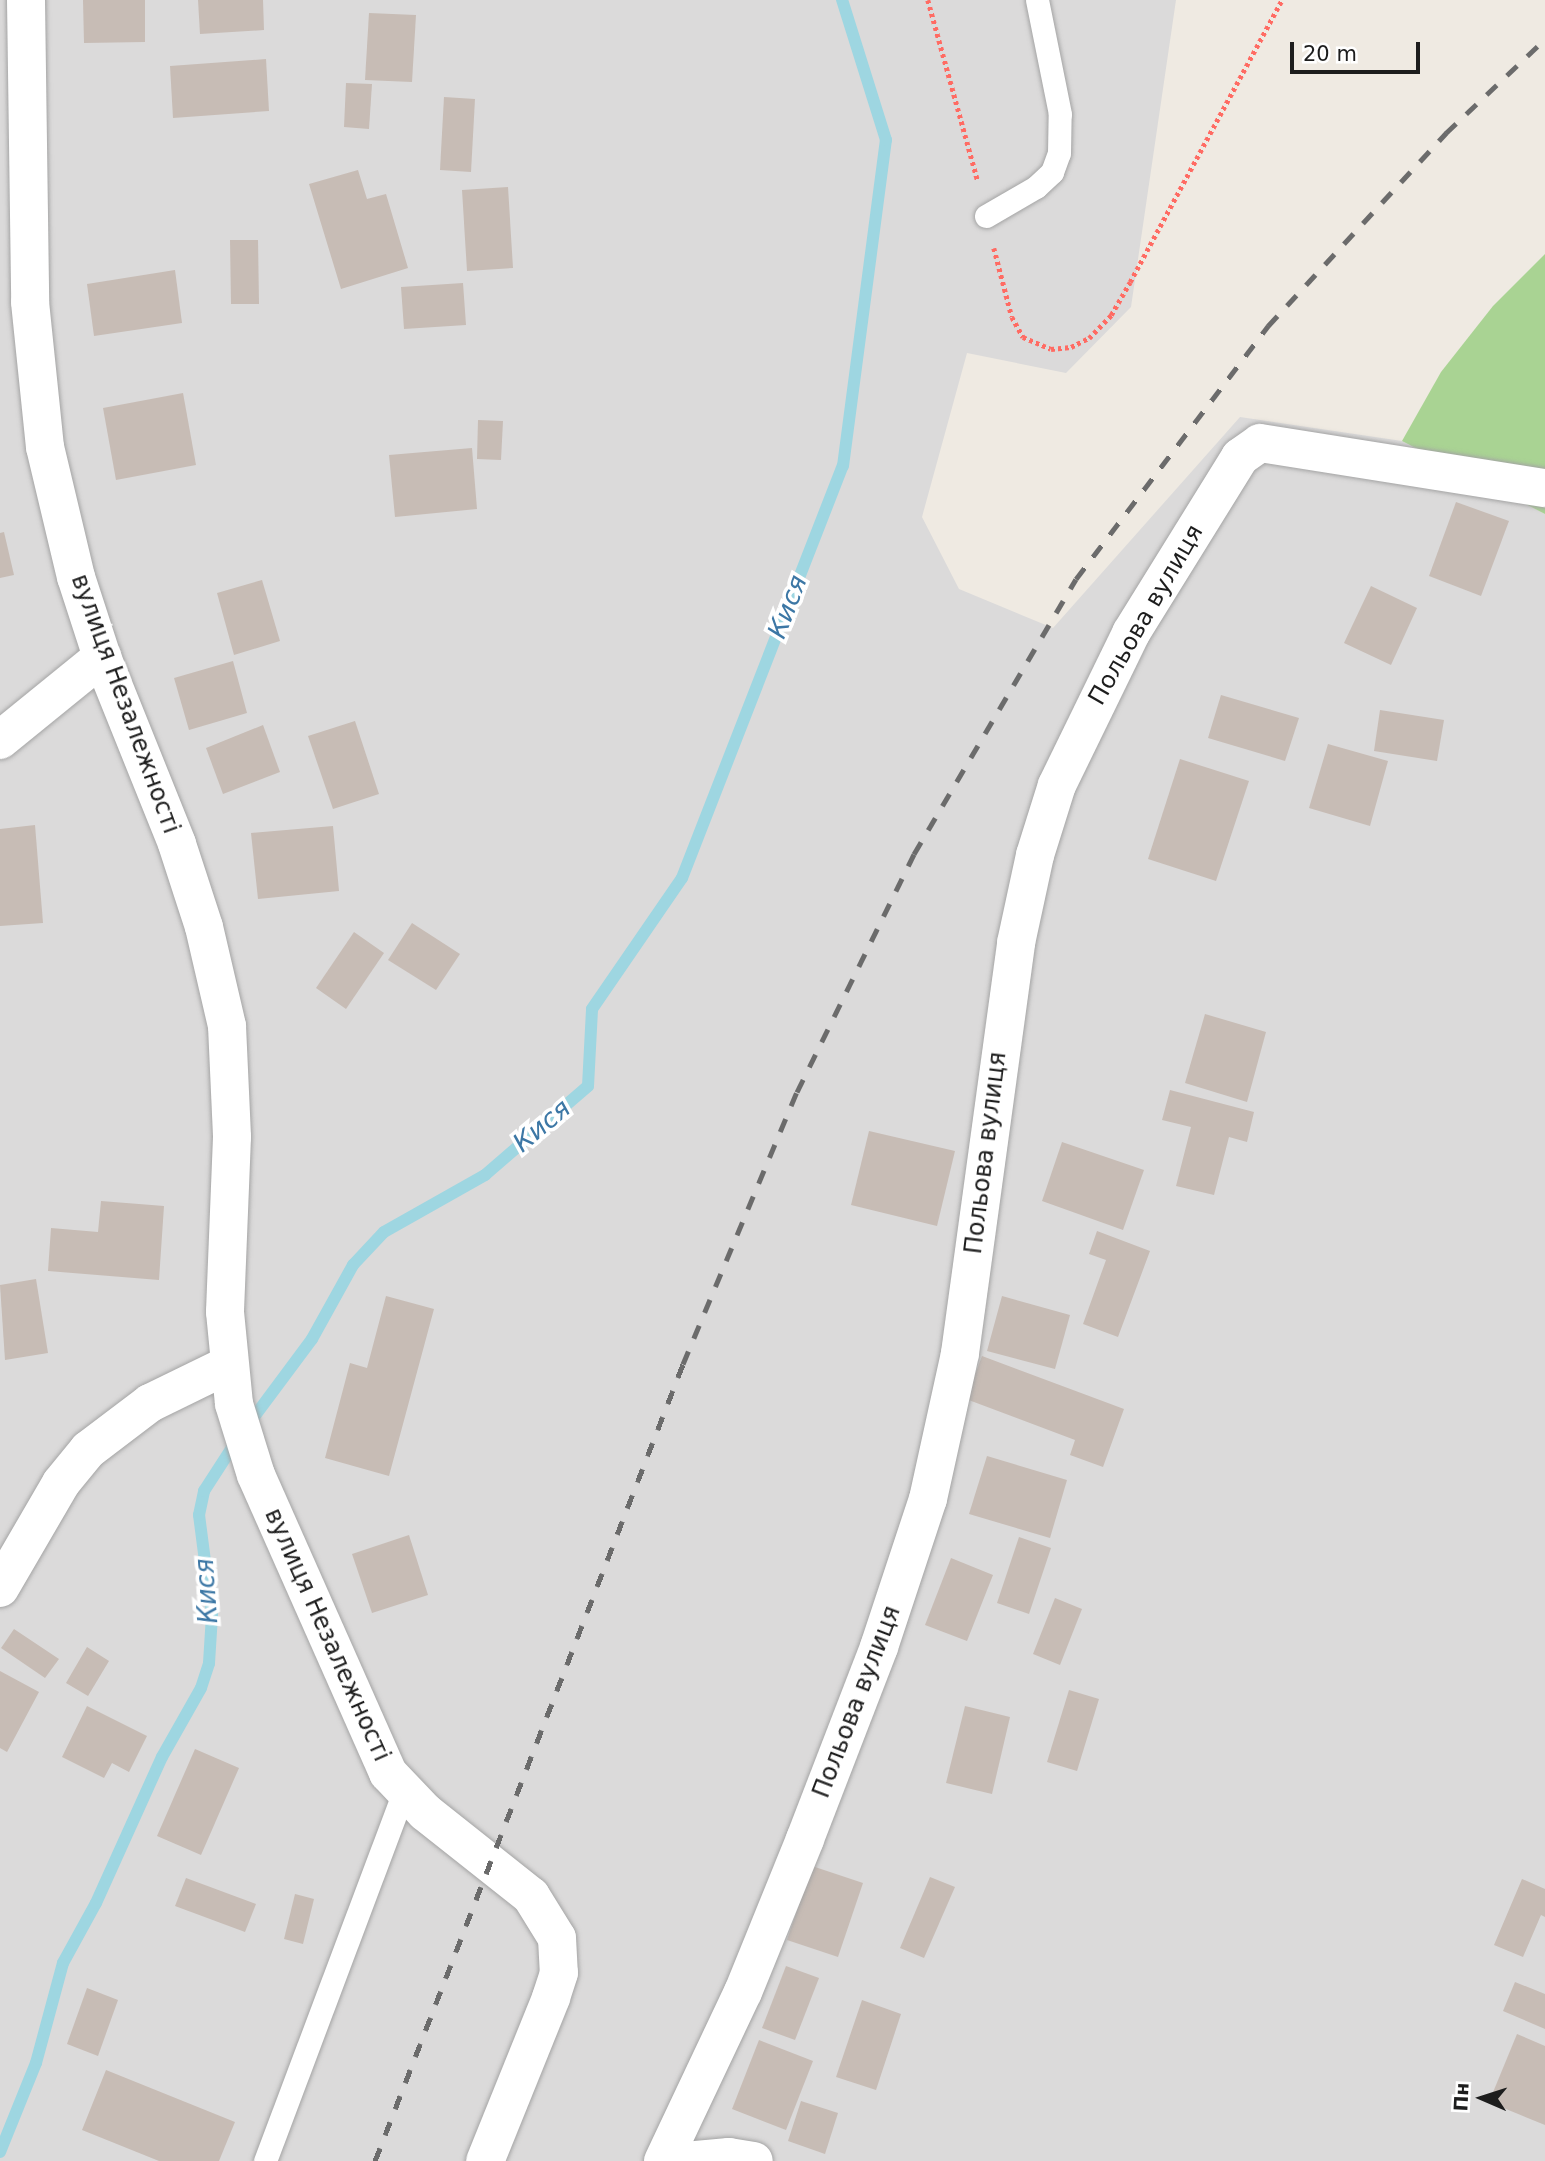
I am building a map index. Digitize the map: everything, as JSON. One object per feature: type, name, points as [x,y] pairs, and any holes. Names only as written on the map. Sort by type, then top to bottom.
[{"type":"street","name":"вулиця Незалежності","points":[[26,0],[30,302],[36,378],[59,512],[102,657],[181,856],[204,927],[226,1026],[232,1125],[225,1312],[228,1365],[234,1404],[256,1475],[388,1773],[404,1792],[531,1896],[557,1938],[559,1973],[551,1998],[485,2161]]},
{"type":"street","name":"Польова вулиця","points":[[663,2161],[743,1992],[806,1839],[879,1647],[924,1512],[960,1353],[1016,943],[1035,855],[1056,785],[1131,633],[1240,457],[1260,443],[1545,488]]},
{"type":"street","points":[[0,740],[102,657]]},
{"type":"street","points":[[0,1588],[61,1483],[96,1442],[149,1403],[228,1365]]},
{"type":"street","points":[[685,2161],[729,2157],[754,2161]]},
{"type":"lane","points":[[986,216],[1036,187],[1052,172],[1059,153],[1060,114],[1037,0]]},
{"type":"lane","points":[[265,2161],[404,1792]]},
{"type":"shaded area","points":[[0,0],[1176,0],[1131,307],[1066,373],[967,353],[922,517],[959,589],[1053,628],[1240,417],[1402,441],[1545,514],[1545,2161],[0,2161]]},
{"type":"green space","points":[[1545,254],[1545,514],[1402,441],[1441,372],[1493,306]]},
{"type":"building","points":[[83,0],[145,0],[145,42],[84,43]]},
{"type":"building","points":[[198,0],[263,0],[264,30],[200,34]]},
{"type":"building","points":[[369,13],[416,15],[412,82],[365,80]]},
{"type":"building","points":[[266,59],[269,111],[173,118],[170,66]]},
{"type":"building","points":[[346,83],[372,84],[369,129],[344,127]]},
{"type":"building","points":[[444,97],[475,99],[471,172],[440,170]]},
{"type":"building","points":[[358,170],[367,199],[386,194],[408,268],[341,289],[309,184]]},
{"type":"building","points":[[508,187],[513,268],[467,271],[462,190]]},
{"type":"building","points":[[230,240],[258,240],[259,304],[231,304]]},
{"type":"building","points":[[175,270],[182,323],[94,336],[87,284]]},
{"type":"building","points":[[463,283],[466,325],[404,329],[401,287]]},
{"type":"building","points":[[183,393],[196,465],[116,480],[103,408]]},
{"type":"building","points":[[478,420],[503,421],[501,460],[477,459]]},
{"type":"building","points":[[472,448],[477,509],[395,517],[389,455]]},
{"type":"building","points":[[1456,502],[1509,521],[1481,596],[1429,576]]},
{"type":"building","points":[[4,532],[14,575],[0,578],[0,533]]},
{"type":"building","points":[[262,580],[280,641],[234,655],[217,593]]},
{"type":"building","points":[[1371,586],[1417,608],[1391,665],[1344,643]]},
{"type":"building","points":[[233,661],[247,713],[189,730],[174,678]]},
{"type":"building","points":[[1221,695],[1299,718],[1285,761],[1208,738]]},
{"type":"building","points":[[1380,710],[1444,720],[1437,761],[1374,751]]},
{"type":"building","points":[[355,721],[379,794],[333,809],[308,736]]},
{"type":"building","points":[[263,725],[280,772],[223,794],[206,748]]},
{"type":"building","points":[[1328,744],[1388,761],[1370,826],[1309,808]]},
{"type":"building","points":[[1180,759],[1249,781],[1216,881],[1148,859]]},
{"type":"building","points":[[35,825],[43,923],[0,926],[0,829]]},
{"type":"building","points":[[333,826],[339,891],[258,899],[251,833]]},
{"type":"building","points":[[412,923],[460,954],[436,990],[388,960]]},
{"type":"building","points":[[354,932],[384,953],[346,1009],[316,988]]},
{"type":"building","points":[[1205,1014],[1266,1032],[1247,1102],[1185,1083]]},
{"type":"building","points":[[1170,1090],[1254,1112],[1247,1142],[1229,1137],[1214,1195],[1176,1186],[1191,1127],[1162,1120]]},
{"type":"building","points":[[869,1131],[955,1151],[937,1226],[851,1205]]},
{"type":"building","points":[[1062,1142],[1144,1170],[1123,1230],[1042,1201]]},
{"type":"building","points":[[101,1201],[164,1206],[159,1280],[48,1271],[51,1228],[98,1232]]},
{"type":"building","points":[[1097,1231],[1150,1251],[1118,1337],[1083,1324],[1106,1260],[1089,1254]]},
{"type":"building","points":[[36,1279],[48,1353],[5,1360],[0,1285]]},
{"type":"building","points":[[386,1296],[434,1309],[389,1476],[325,1458],[350,1363],[367,1368]]},
{"type":"building","points":[[1002,1296],[1070,1315],[1055,1369],[987,1351]]},
{"type":"building","points":[[982,1356],[1124,1409],[1103,1467],[1070,1455],[1075,1440],[966,1399]]},
{"type":"building","points":[[987,1456],[1067,1480],[1050,1538],[969,1514]]},
{"type":"building","points":[[409,1535],[428,1595],[372,1613],[352,1554]]},
{"type":"building","points":[[1019,1537],[1051,1548],[1029,1614],[997,1603]]},
{"type":"building","points":[[951,1558],[993,1575],[967,1641],[925,1625]]},
{"type":"building","points":[[1055,1598],[1082,1609],[1060,1665],[1033,1654]]},
{"type":"building","points":[[14,1629],[59,1659],[45,1678],[1,1648]]},
{"type":"building","points":[[87,1647],[109,1661],[88,1696],[66,1683]]},
{"type":"building","points":[[0,1671],[39,1692],[7,1752],[0,1748]]},
{"type":"building","points":[[1069,1690],[1099,1699],[1077,1771],[1047,1762]]},
{"type":"building","points":[[87,1706],[147,1736],[129,1772],[112,1763],[104,1778],[62,1757]]},
{"type":"building","points":[[965,1706],[1010,1717],[992,1794],[946,1783]]},
{"type":"building","points":[[195,1749],[239,1768],[201,1855],[157,1836]]},
{"type":"building","points":[[812,1866],[863,1883],[838,1957],[787,1940]]},
{"type":"building","points":[[930,1877],[955,1887],[924,1958],[900,1948]]},
{"type":"building","points":[[186,1878],[256,1904],[245,1932],[175,1906]]},
{"type":"building","points":[[1522,1879],[1545,1889],[1545,1917],[1541,1915],[1523,1957],[1494,1945]]},
{"type":"building","points":[[295,1894],[314,1899],[303,1944],[284,1939]]},
{"type":"building","points":[[786,1966],[819,1978],[795,2040],[762,2028]]},
{"type":"building","points":[[1515,1982],[1545,1994],[1545,2029],[1503,2011]]},
{"type":"building","points":[[87,1988],[118,2000],[98,2056],[67,2044]]},
{"type":"building","points":[[862,2000],[901,2014],[876,2090],[836,2077]]},
{"type":"building","points":[[1517,2034],[1545,2046],[1545,2125],[1489,2102]]},
{"type":"building","points":[[759,2040],[813,2061],[786,2130],[732,2109]]},
{"type":"building","points":[[106,2070],[235,2122],[219,2161],[159,2161],[82,2130]]},
{"type":"building","points":[[801,2101],[838,2113],[825,2154],[788,2141]]},
{"type":"waterway","name":"Кися","points":[[248,1425],[312,1339],[353,1265],[384,1232],[485,1175],[588,1086],[592,1009],[682,878],[843,466],[886,140],[842,0]]},
{"type":"waterway","name":"Кися","points":[[0,2152],[36,2063],[63,1963],[96,1903],[162,1757],[201,1688],[209,1663],[212,1615],[199,1515],[204,1491],[237,1440]]},
{"type":"railway","points":[[375,2161],[683,1364],[797,1092],[914,854],[1076,579],[1268,326],[1446,133],[1545,39]]}]
